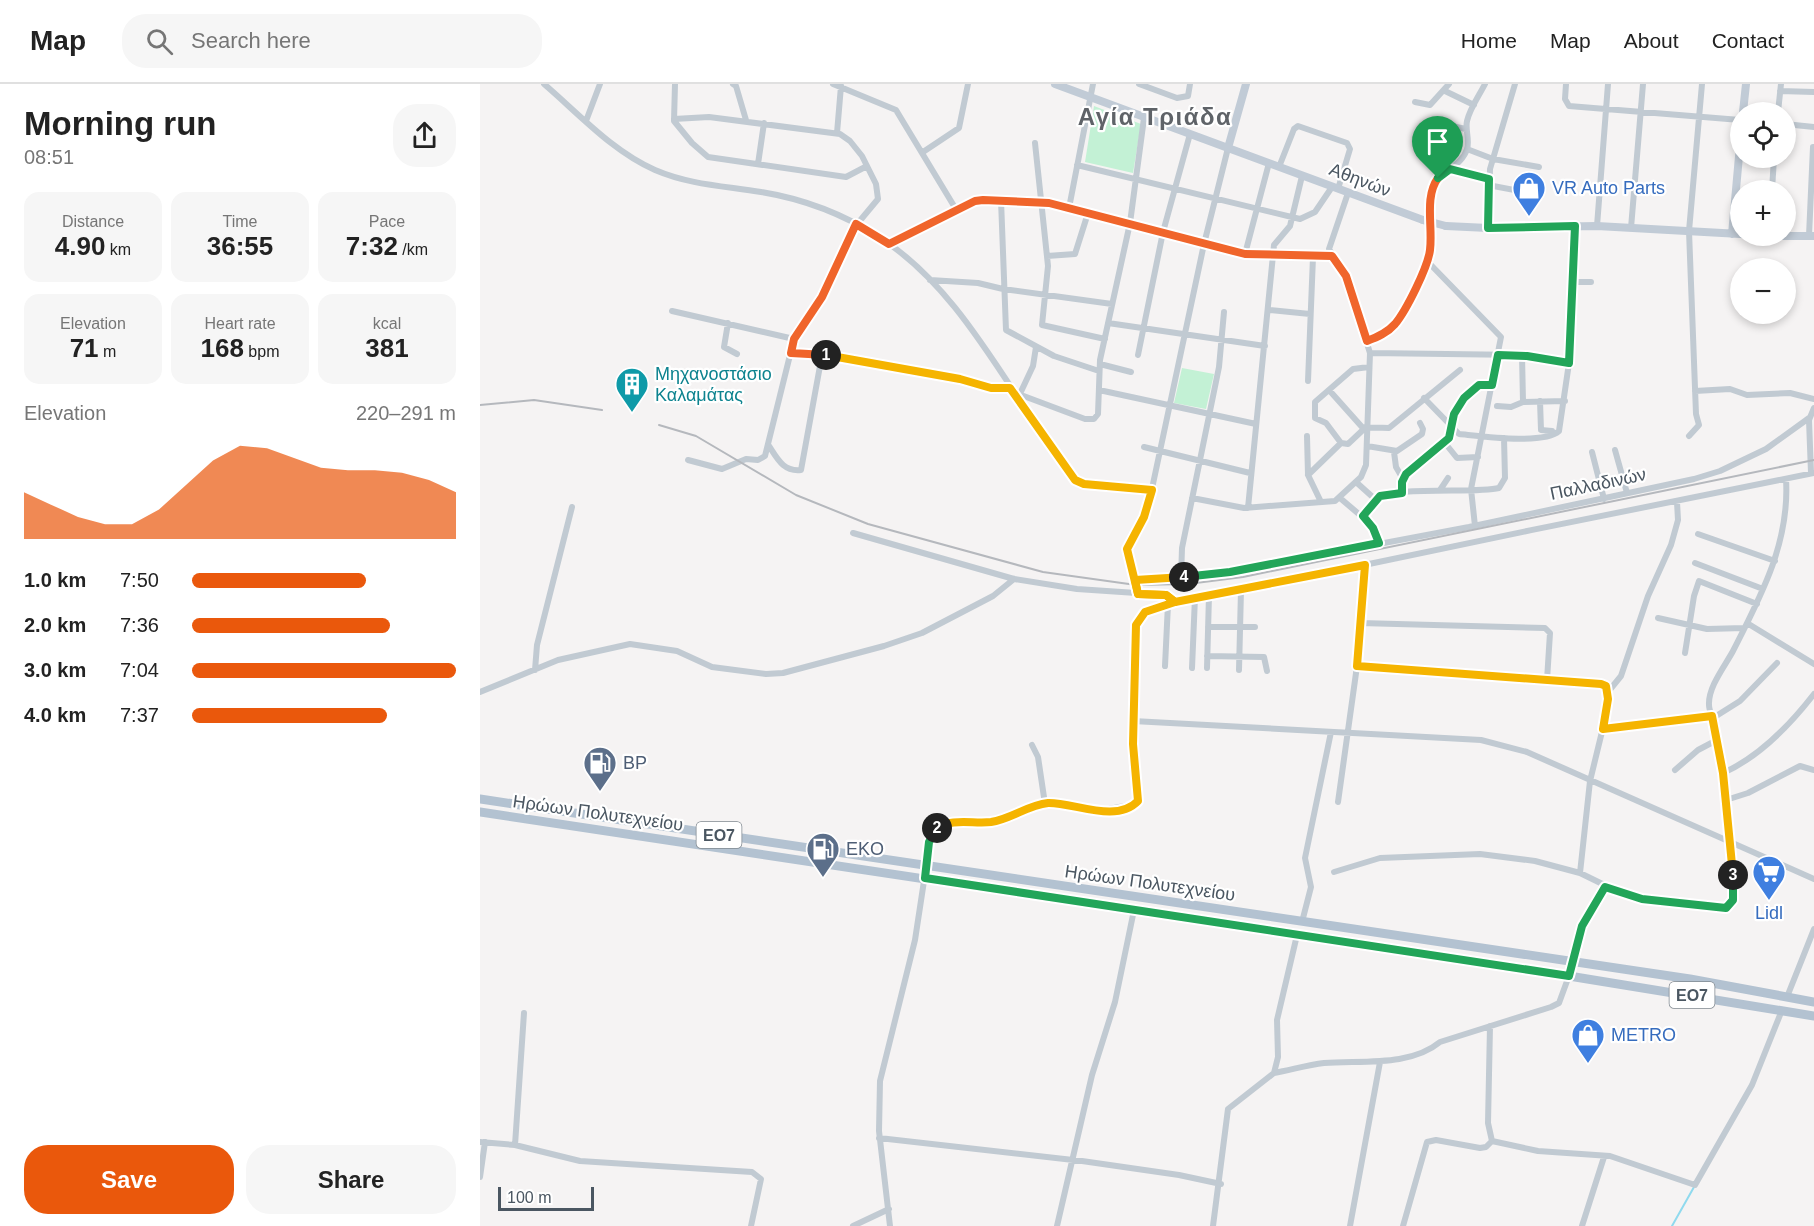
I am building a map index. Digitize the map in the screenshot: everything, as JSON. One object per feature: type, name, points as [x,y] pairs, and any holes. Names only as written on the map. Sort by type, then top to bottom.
[{"type":"main road","name":"Αθηνών","points":[[1055,84],[1076,88],[1090,98],[1423,220],[1446,226],[1488,228],[1597,226],[1730,234]]},
{"type":"main road","points":[[1228,148],[1246,84]]},
{"type":"main road","points":[[1744,102],[1746,84]]},
{"type":"main road","name":"Ηρώων Πολυτεχνείου","points":[[480,799],[1574,962],[1814,1002]]},
{"type":"main road","name":"Ηρώων Πολυτεχνείου","points":[[480,812],[1569,976],[1814,1016]]},
{"type":"street","points":[[544,84],[632,157],[665,174],[701,184],[791,198],[819,207],[856,224],[889,244],[930,280],[964,321],[1010,388],[1020,397],[1077,482],[1152,490]]},
{"type":"street","points":[[586,121],[600,84]]},
{"type":"street","points":[[675,84],[674,119],[692,143],[708,157],[846,177],[867,166]]},
{"type":"street","points":[[833,84],[896,110],[957,211]]},
{"type":"street","points":[[923,152],[959,128],[968,84]]},
{"type":"street","points":[[1069,208],[1093,84]]},
{"type":"street","points":[[1139,84],[1179,99],[1188,96],[1190,84]]},
{"type":"street","points":[[1415,102],[1430,105],[1449,84]]},
{"type":"street","points":[[1367,341],[1384,334],[1394,325],[1428,262],[1431,237],[1431,193],[1437,180],[1467,149],[1466,129],[1474,105],[1485,84]]},
{"type":"street","points":[[1488,228],[1488,182],[1515,84]]},
{"type":"street","points":[[1566,84],[1566,103],[1605,110],[1730,119]]},
{"type":"street","points":[[1597,226],[1608,84]]},
{"type":"street","points":[[1631,228],[1643,84]]},
{"type":"street","points":[[1689,436],[1699,425],[1695,391],[1689,231],[1702,84]]},
{"type":"street","points":[[735,85],[746,120]]},
{"type":"street","points":[[837,133],[842,86]]},
{"type":"street","points":[[1781,88],[1814,92]]},
{"type":"street","points":[[1445,90],[1474,105]]},
{"type":"street","points":[[674,119],[701,117],[746,120],[837,133],[853,144],[878,190],[878,199],[856,224],[822,297],[794,339],[769,446],[763,458],[746,459],[722,469],[688,460]]},
{"type":"street","points":[[1020,397],[1089,419],[1098,414],[1100,367],[1130,224],[1144,118]]},
{"type":"street","points":[[758,164],[764,123]]},
{"type":"street","points":[[1437,123],[1466,129]]},
{"type":"street","points":[[1796,125],[1814,127]]},
{"type":"street","points":[[1077,165],[1303,218],[1313,214],[1335,188],[1350,149],[1347,143],[1298,126],[1294,129],[1279,167]]},
{"type":"street","points":[[1138,355],[1163,232],[1190,134]]},
{"type":"street","points":[[1035,143],[1047,256],[1043,327],[1105,339]]},
{"type":"street","points":[[1811,236],[1814,147]]},
{"type":"street","points":[[1138,594],[1127,549],[1144,517],[1152,490],[1204,244],[1228,148]]},
{"type":"street","points":[[1467,149],[1493,159],[1539,167]]},
{"type":"street","points":[[1245,254],[1269,163]]},
{"type":"street","points":[[1450,169],[1530,193]]},
{"type":"street","points":[[1248,508],[1273,255],[1275,243],[1288,231],[1302,176]]},
{"type":"street","points":[[1192,498],[1248,508],[1321,502],[1340,498],[1356,482],[1366,465],[1370,353],[1346,276],[1332,256],[1330,244],[1348,193]]},
{"type":"street","points":[[889,244],[977,200],[1000,200],[1042,202],[1245,254],[1332,256]]},
{"type":"street","points":[[1000,200],[1005,330],[1036,347],[1100,367],[1131,372]]},
{"type":"street","points":[[1047,256],[1076,253],[1088,213]]},
{"type":"street","points":[[1424,398],[1459,434],[1504,438],[1555,435],[1562,422],[1569,363],[1575,226]]},
{"type":"street","points":[[1308,381],[1313,257]]},
{"type":"street","points":[[1428,262],[1499,334],[1498,355],[1471,489],[1475,526]]},
{"type":"street","points":[[930,280],[978,283],[1002,289],[1045,293],[1112,304]]},
{"type":"street","points":[[1573,282],[1591,282]]},
{"type":"street","points":[[672,310],[794,339]]},
{"type":"street","points":[[1269,310],[1310,314]]},
{"type":"street","points":[[1180,578],[1182,548],[1220,367],[1224,312]]},
{"type":"street","points":[[728,322],[724,348],[737,354]]},
{"type":"street","points":[[1108,323],[1265,346]]},
{"type":"street","points":[[1020,397],[1033,366],[1036,347]]},
{"type":"street","points":[[791,353],[822,355],[960,379],[991,388],[1010,388]]},
{"type":"street","points":[[1370,353],[1522,355],[1569,363]]},
{"type":"street","points":[[769,446],[780,464],[794,470],[801,470],[822,355]]},
{"type":"street","points":[[1522,355],[1523,402]]},
{"type":"street","points":[[1369,367],[1353,369],[1315,402],[1314,416],[1317,421],[1326,423],[1341,443],[1348,444],[1366,428],[1390,428],[1460,370]]},
{"type":"street","points":[[1403,479],[1451,436],[1454,414],[1464,398],[1479,385],[1492,385]]},
{"type":"street","points":[[1695,391],[1731,389],[1747,395],[1792,393],[1814,399]]},
{"type":"street","points":[[1099,390],[1256,424]]},
{"type":"street","points":[[1329,390],[1366,428]]},
{"type":"street","points":[[1540,401],[1541,430],[1552,431]]},
{"type":"street","points":[[1497,406],[1510,407],[1523,402],[1565,401]]},
{"type":"street","points":[[890,1226],[879,1138],[881,1071],[915,940],[930,838],[941,825],[996,821],[1045,804],[1057,803],[1093,812],[1135,804],[1139,795],[1133,744],[1136,625],[1145,612],[1195,597],[1365,565],[1526,530],[1677,502],[1812,473],[1809,418],[1814,408]]},
{"type":"street","name":"Παλλαδινών","points":[[1135,580],[1230,572],[1475,526],[1717,473],[1766,449],[1809,418]]},
{"type":"street","points":[[1394,452],[1422,434],[1423,429],[1420,423]]},
{"type":"street","points":[[1307,436],[1308,476],[1321,502]]},
{"type":"street","points":[[1363,516],[1382,495],[1440,490],[1496,489],[1502,485],[1505,476],[1504,438]]},
{"type":"street","points":[[1308,476],[1341,443]]},
{"type":"street","points":[[1445,443],[1457,458],[1478,457]]},
{"type":"street","points":[[1367,446],[1385,447],[1394,452]]},
{"type":"street","points":[[1144,447],[1250,473]]},
{"type":"street","points":[[1615,450],[1627,493]]},
{"type":"street","points":[[1394,452],[1396,467],[1403,479],[1402,493]]},
{"type":"street","points":[[1592,453],[1604,499]]},
{"type":"street","points":[[1440,490],[1448,478]]},
{"type":"street","points":[[1334,872],[1380,858],[1480,854],[1535,861],[1580,873],[1605,887],[1642,899],[1728,908],[1732,903],[1733,891],[1730,841],[1723,773],[1709,704],[1712,690],[1746,626],[1775,561],[1784,531],[1786,479]]},
{"type":"street","points":[[1356,482],[1376,500]]},
{"type":"street","points":[[1340,498],[1363,516],[1373,528],[1379,543]]},
{"type":"street","points":[[1608,692],[1621,676],[1648,596],[1671,545],[1678,520],[1677,502]]},
{"type":"street","points":[[535,670],[537,645],[572,507]]},
{"type":"street","points":[[853,533],[1014,579],[1077,589],[1166,595],[1171,603],[1165,666]]},
{"type":"street","points":[[1698,534],[1775,561]]},
{"type":"street","points":[[1695,563],[1763,589]]},
{"type":"street","points":[[1338,802],[1357,666],[1365,565]]},
{"type":"street","points":[[480,692],[566,658],[630,644],[677,651],[712,667],[778,674],[884,646],[922,633],[993,596],[1014,579]]},
{"type":"street","points":[[1685,653],[1698,581],[1756,604]]},
{"type":"street","points":[[1239,670],[1240,590]]},
{"type":"street","points":[[1207,669],[1209,595]]},
{"type":"street","points":[[1192,668],[1195,597]]},
{"type":"street","points":[[1658,618],[1710,629],[1746,626],[1814,664]]},
{"type":"street","points":[[1360,623],[1545,628],[1550,633],[1547,680]]},
{"type":"street","points":[[1208,627],[1255,627]]},
{"type":"street","points":[[1207,656],[1264,657],[1267,671]]},
{"type":"street","points":[[1603,729],[1712,717],[1740,701],[1778,663]]},
{"type":"street","points":[[1357,666],[1596,683],[1606,686],[1608,692],[1603,729],[1590,781],[1580,873]]},
{"type":"street","points":[[1723,773],[1737,766],[1774,738],[1814,694]]},
{"type":"street","points":[[1133,721],[1487,741],[1527,752],[1814,879]]},
{"type":"street","points":[[1302,922],[1311,887],[1305,858],[1331,732]]},
{"type":"street","points":[[1675,770],[1703,747],[1717,740]]},
{"type":"street","points":[[1032,745],[1038,757],[1045,804]]},
{"type":"street","points":[[1726,800],[1748,793],[1800,766],[1814,770]]},
{"type":"street","points":[[1214,1226],[1221,1185],[1228,1109],[1274,1073],[1324,1063],[1380,1062],[1429,1051],[1440,1042],[1559,1003],[1574,962],[1586,918],[1605,887]]},
{"type":"street","points":[[1057,1226],[1095,1064],[1115,1002],[1134,910]]},
{"type":"street","points":[[1787,997],[1814,929]]},
{"type":"street","points":[[1274,1073],[1278,1057],[1277,1020],[1297,935]]},
{"type":"street","points":[[1492,1141],[1538,1151],[1610,1156],[1695,1185],[1752,1085],[1782,1009]]},
{"type":"street","points":[[515,1145],[524,1013]]},
{"type":"street","points":[[1490,1026],[1488,1123],[1492,1141]]},
{"type":"street","points":[[1350,1226],[1380,1062]]},
{"type":"street","points":[[879,1138],[1073,1160],[1179,1175],[1221,1185]]},
{"type":"street","points":[[1403,1226],[1427,1142],[1436,1140],[1480,1148],[1486,1147],[1492,1141]]},
{"type":"street","points":[[480,1177],[482,1142],[515,1145],[580,1161],[752,1172],[761,1179],[752,1226]]},
{"type":"street","points":[[1582,1226],[1605,1157]]},
{"type":"street","points":[[853,1226],[889,1209]]},
{"type":"green space","points":[[1094,106],[1141,124],[1133,173],[1085,162]]},
{"type":"green space","points":[[1182,368],[1214,374],[1206,409],[1174,403]]},
{"type":"waterway","points":[[1672,1226],[1694,1187]]},
{"type":"railway","points":[[480,405],[534,400],[602,410]]},
{"type":"railway","points":[[659,425],[696,436],[796,495],[868,524],[1043,572],[1136,585],[1188,584],[1243,577],[1814,460]]},
{"type":"place","name":"VR Auto Parts","points":[[1529,217]]},
{"type":"place","name":"Μηχανοστάσιο Καλαμάτας","points":[[632,413]]},
{"type":"place","name":"BP","points":[[600,792]]},
{"type":"place","name":"EKO","points":[[823,878]]},
{"type":"place","name":"Lidl","points":[[1769,901]]},
{"type":"place","name":"METRO","points":[[1588,1064]]},
{"type":"district","name":"Αγία Τριάδα","points":[[1155,117]]},
{"type":"route","points":[[1438,178],[1433,185],[1430,198],[1432,222],[1428,262],[1394,325],[1384,334],[1367,341],[1344,271],[1332,256],[1245,254],[1039,201],[977,200],[889,244],[856,224],[822,297],[794,339],[791,353],[845,357],[970,381],[991,388],[1010,388],[1075,480],[1084,484],[1152,490],[1144,517],[1128,544],[1127,554],[1138,594],[1166,595],[1175,602],[1145,612],[1140,615],[1136,625],[1133,744],[1138,801],[1135,804],[1110,811],[1093,812],[1057,803],[1047,803],[996,821],[941,825],[935,829],[930,838],[925,878],[1569,976],[1582,926],[1605,887],[1642,899],[1721,908],[1731,906],[1733,891],[1730,841],[1723,773],[1712,716],[1603,729],[1608,707],[1608,689],[1601,684],[1357,666],[1365,565],[1175,602],[1172,598],[1166,595],[1164,595],[1138,594],[1135,580],[1164,580],[1230,572],[1379,543],[1373,528],[1363,516],[1380,496],[1402,493],[1401,486],[1406,474],[1445,443],[1452,433],[1454,414],[1461,407],[1464,398],[1479,385],[1492,385],[1498,355],[1538,357],[1569,363],[1575,226],[1488,228],[1489,179],[1450,169],[1438,178]]}]
